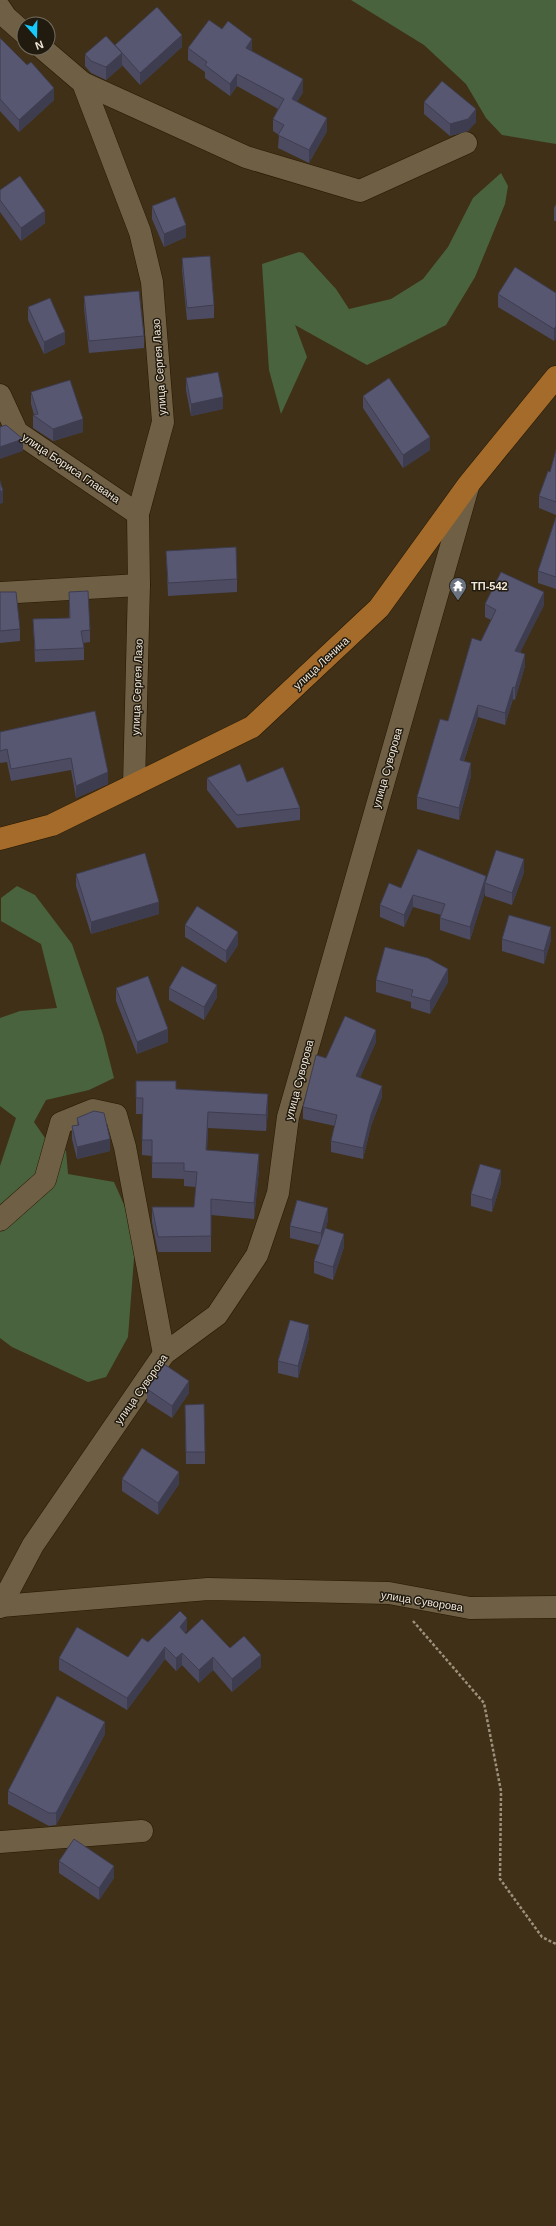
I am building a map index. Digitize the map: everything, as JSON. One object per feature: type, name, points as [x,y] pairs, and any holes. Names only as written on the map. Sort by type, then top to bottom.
[{"type":"main road","name":"улица Ленина","points":[[0,839],[52,825],[252,727],[380,608],[468,485],[556,377]]},
{"type":"street","points":[[0,8],[6,17],[16,26]]},
{"type":"street","name":"улица Сергея Лазо","points":[[51,56],[83,83],[140,232],[152,282],[163,422],[138,514],[140,585],[134,785]]},
{"type":"street","points":[[83,83],[246,157],[360,191],[466,143]]},
{"type":"street","name":"улица Бориса Главана","points":[[0,395],[17,432],[138,514]]},
{"type":"street","name":"улица Суворова","points":[[0,1607],[33,1545],[164,1354],[218,1315],[257,1255],[278,1193],[288,1117],[468,485]]},
{"type":"street","points":[[0,592],[140,585]]},
{"type":"street","points":[[0,1220],[45,1180],[61,1123],[93,1110],[116,1115],[125,1147],[164,1354]]},
{"type":"street","name":"улица Суворова","points":[[0,1607],[208,1589],[389,1594],[470,1608],[556,1607]]},
{"type":"street","points":[[0,1842],[142,1832]]},
{"type":"path","points":[[389,1594],[484,1703],[501,1791],[500,1879],[542,1937],[556,1944]]},
{"type":"green space","points":[[351,0],[556,0],[556,144],[502,135],[486,118],[466,84],[424,45]]},
{"type":"green space","points":[[501,173],[508,186],[505,204],[475,277],[446,325],[367,365],[295,325],[307,357],[281,414],[269,370],[262,264],[299,252],[303,253],[336,289],[349,309],[391,299],[423,279],[448,247],[473,198]]},
{"type":"green space","points":[[17,886],[35,895],[72,944],[103,1035],[114,1078],[89,1090],[46,1100],[34,1122],[45,1138],[66,1151],[68,1174],[114,1182],[136,1232],[128,1337],[106,1377],[88,1382],[12,1347],[0,1338],[0,1166],[16,1118],[0,1106],[0,1018],[20,1011],[57,1008],[41,944],[1,921],[1,898]]},
{"type":"building","points":[[157,7],[182,35],[140,73],[115,45]]},
{"type":"building","points":[[209,20],[222,29],[228,21],[252,39],[246,48],[303,79],[292,99],[327,118],[309,150],[278,135],[284,125],[273,119],[284,99],[237,74],[230,84],[205,65],[207,62],[188,48]]},
{"type":"building","points":[[106,36],[122,53],[106,67],[91,61],[85,54]]},
{"type":"building","points":[[0,38],[16,54],[16,56],[18,56],[27,65],[31,62],[54,88],[19,120],[0,99]]},
{"type":"building","points":[[442,81],[476,109],[468,119],[450,124],[424,102]]},
{"type":"building","points":[[20,176],[45,211],[21,228],[0,200],[0,190]]},
{"type":"building","points":[[175,197],[186,225],[164,234],[152,206]]},
{"type":"building","points":[[210,256],[214,305],[187,308],[182,258]]},
{"type":"building","points":[[515,267],[556,293],[556,326],[554,329],[498,294]]},
{"type":"building","points":[[139,291],[144,336],[89,341],[84,296]]},
{"type":"building","points":[[50,298],[65,332],[44,342],[28,307]]},
{"type":"building","points":[[218,372],[223,397],[191,404],[186,378]]},
{"type":"building","points":[[389,378],[430,437],[403,455],[363,396]]},
{"type":"building","points":[[70,380],[83,419],[53,429],[33,415],[38,414],[31,392]]},
{"type":"building","points":[[6,425],[23,439],[0,447],[0,427]]},
{"type":"building","points":[[556,450],[556,502],[539,496],[548,471],[550,472]]},
{"type":"building","points":[[0,481],[3,491],[0,491]]},
{"type":"building","points":[[556,517],[556,577],[538,571]]},
{"type":"building","points":[[236,547],[237,579],[168,583],[166,551]]},
{"type":"building","points":[[501,572],[544,592],[515,651],[525,654],[515,688],[513,687],[505,713],[478,705],[460,760],[471,763],[459,808],[417,797],[440,719],[448,721],[472,638],[481,641],[496,610],[485,604]]},
{"type":"building","points":[[88,591],[90,630],[81,631],[84,648],[35,650],[33,619],[70,618],[69,592]]},
{"type":"building","points":[[0,592],[16,592],[20,629],[0,631]]},
{"type":"building","points":[[95,711],[108,772],[76,786],[71,758],[11,769],[7,749],[0,751],[0,732]]},
{"type":"building","points":[[240,764],[247,782],[283,767],[300,808],[237,815],[207,778]]},
{"type":"building","points":[[418,849],[486,876],[470,927],[440,918],[445,904],[413,895],[404,915],[380,905],[389,883],[401,888]]},
{"type":"building","points":[[496,850],[524,859],[512,893],[485,883]]},
{"type":"building","points":[[145,853],[159,902],[91,922],[76,874]]},
{"type":"building","points":[[197,906],[238,932],[226,951],[185,925]]},
{"type":"building","points":[[509,915],[551,927],[544,951],[502,939]]},
{"type":"building","points":[[385,947],[428,958],[448,969],[430,1001],[411,996],[413,990],[376,980]]},
{"type":"building","points":[[182,966],[217,985],[204,1007],[169,988]]},
{"type":"building","points":[[148,976],[168,1029],[137,1042],[116,988]]},
{"type":"building","points":[[345,1016],[376,1030],[356,1076],[382,1086],[371,1115],[363,1148],[331,1141],[337,1115],[303,1107],[316,1055],[326,1058]]},
{"type":"building","points":[[136,1081],[176,1081],[176,1089],[268,1094],[266,1115],[208,1112],[206,1150],[259,1154],[254,1203],[211,1199],[211,1236],[158,1237],[152,1207],[194,1207],[197,1172],[184,1171],[184,1163],[152,1163],[152,1140],[142,1140],[143,1098],[136,1098]]},
{"type":"building","points":[[94,1111],[104,1113],[110,1139],[77,1147],[72,1126],[79,1125],[77,1118]]},
{"type":"building","points":[[480,1164],[501,1170],[492,1200],[471,1194]]},
{"type":"building","points":[[297,1200],[328,1208],[321,1233],[290,1226]]},
{"type":"building","points":[[325,1228],[344,1234],[333,1267],[314,1261]]},
{"type":"building","points":[[290,1320],[309,1325],[298,1366],[278,1361]]},
{"type":"building","points":[[164,1364],[189,1381],[172,1406],[147,1389]]},
{"type":"building","points":[[204,1404],[205,1452],[186,1452],[185,1405]]},
{"type":"building","points":[[142,1448],[179,1472],[158,1503],[122,1479]]},
{"type":"building","points":[[180,1611],[187,1618],[180,1627],[186,1634],[202,1619],[230,1648],[244,1636],[261,1655],[232,1679],[213,1657],[199,1670],[182,1653],[176,1658],[165,1647],[127,1698],[59,1658],[77,1627],[128,1657],[142,1638],[148,1642]]},
{"type":"building","points":[[57,1696],[105,1722],[56,1813],[49,1813],[8,1791]]},
{"type":"building","points":[[74,1839],[114,1866],[99,1888],[59,1861]]},
{"type":"place","name":"ТП-542","points":[[458,601]]}]
